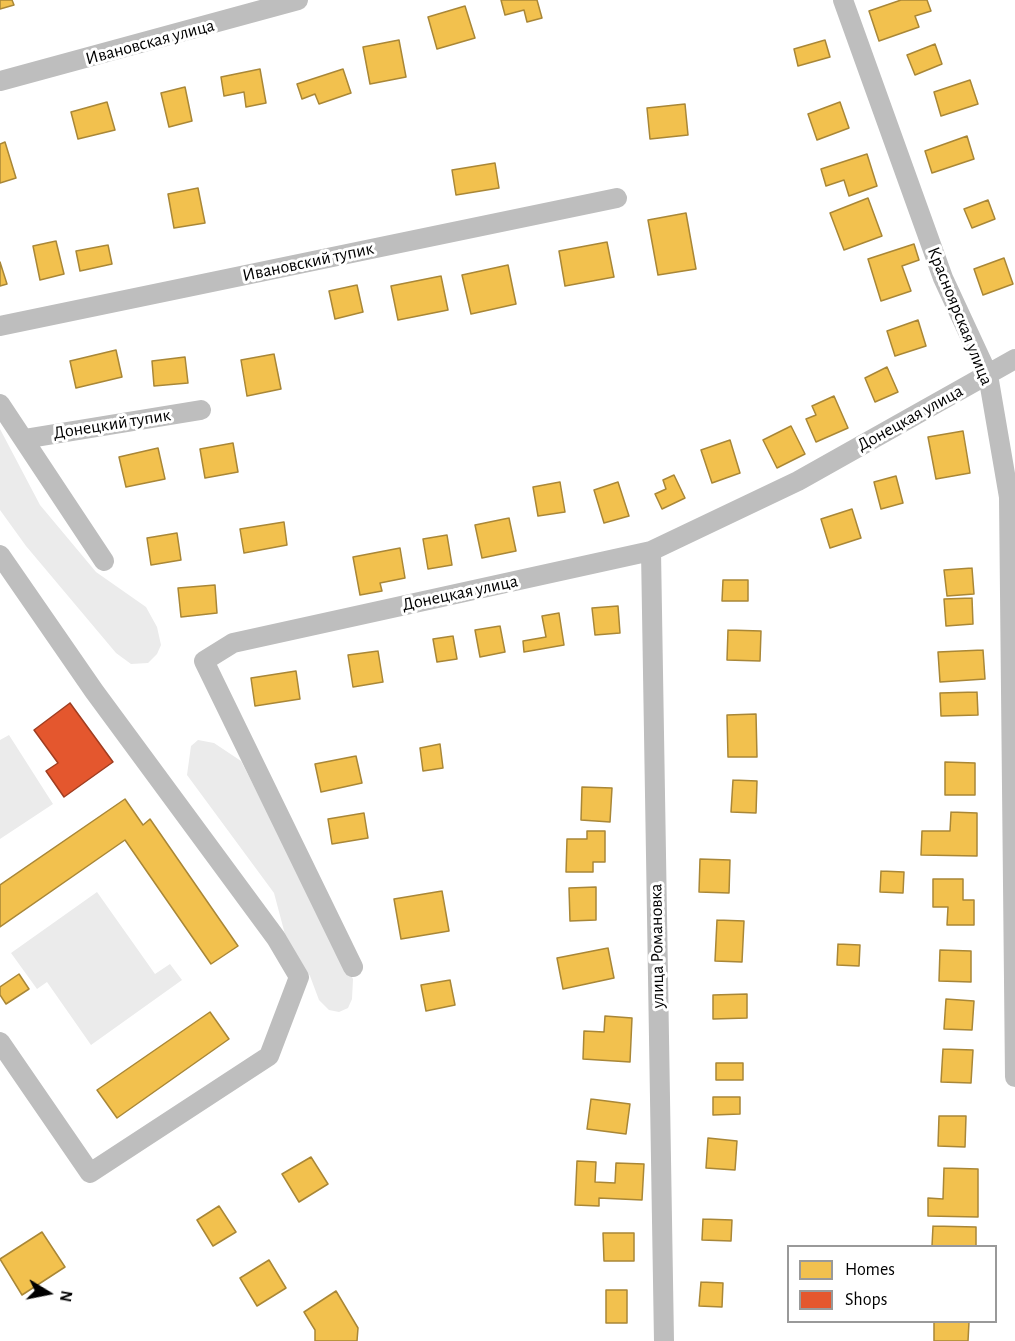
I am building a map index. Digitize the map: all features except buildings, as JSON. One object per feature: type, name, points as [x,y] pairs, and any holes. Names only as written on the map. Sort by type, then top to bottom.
[{"type":"street","name":"Ивановская улица","points":[[0,81],[237,9],[298,0]]},
{"type":"street","name":"Красноярская улица","points":[[843,0],[943,278],[988,375],[1009,497],[1015,1077]]},
{"type":"street","name":"Ивановский тупик","points":[[0,326],[617,198]]},
{"type":"street","name":"Донецкая улица","points":[[353,967],[204,661],[233,643],[651,551],[798,481],[1015,359]]},
{"type":"street","points":[[0,404],[104,561]]},
{"type":"street","name":"Донецкий тупик","points":[[24,439],[201,410]]},
{"type":"street","name":"улица Романовка","points":[[651,551],[664,1341]]},
{"type":"street","points":[[0,555],[94,691],[276,938],[299,977],[269,1056],[90,1173],[0,1042]]},
{"type":"shaded area","points":[[0,429],[40,505],[96,572],[146,607],[157,627],[161,645],[157,654],[148,663],[131,664],[116,653],[26,546],[0,510]]},
{"type":"shaded area","points":[[9,735],[53,804],[0,839],[0,740]]},
{"type":"shaded area","points":[[198,740],[214,743],[241,761],[353,979],[352,999],[348,1008],[339,1012],[329,1010],[319,1000],[310,976],[286,938],[274,893],[187,775],[191,746]]},
{"type":"shaded area","points":[[97,892],[155,974],[170,964],[182,980],[91,1045],[47,982],[37,989],[11,953]]}]
